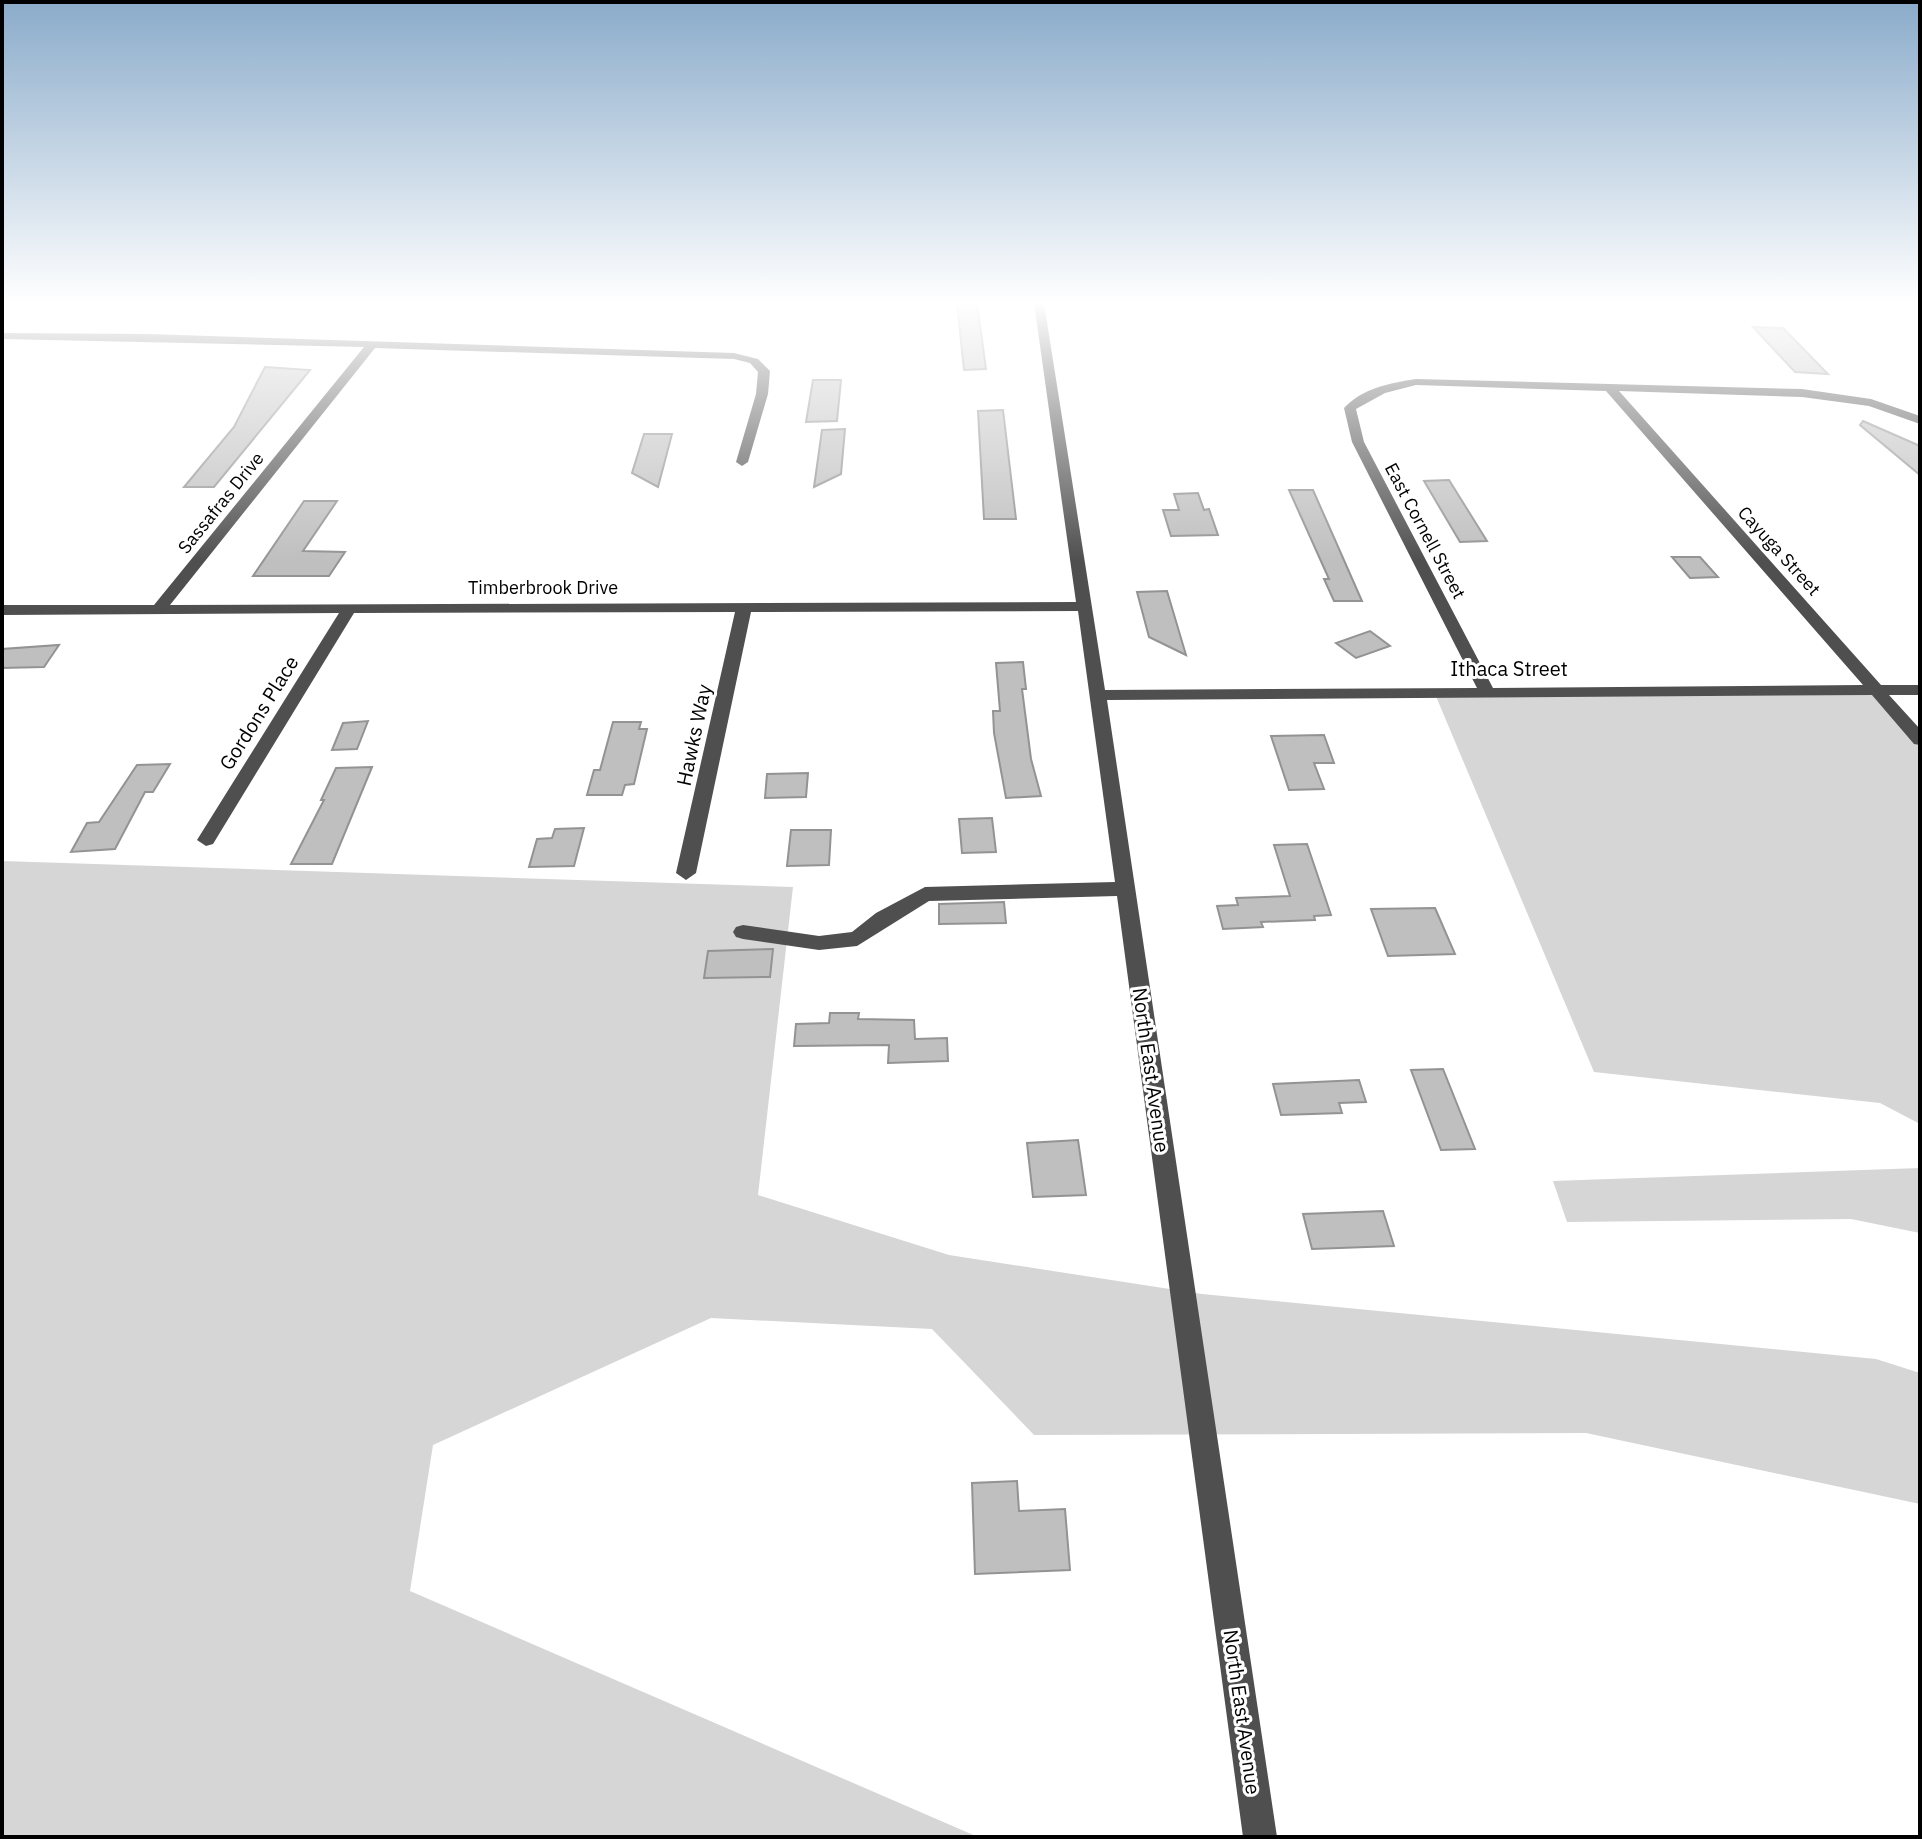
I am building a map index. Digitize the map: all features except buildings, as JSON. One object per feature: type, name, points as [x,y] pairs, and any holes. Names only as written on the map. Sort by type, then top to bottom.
[{"type":"street","name":"Sassafras Drive","points":[[158,610],[336,389]]},
{"type":"street","points":[[742,462],[761,389]]},
{"type":"street","name":"North East Avenue","points":[[1052,389],[1260,1837]]},
{"type":"street","name":"East Cornell Street","points":[[1385,389],[1350,408],[1358,442],[1487,691]]},
{"type":"street","name":"Cayuga Street","points":[[1611,389],[1920,740]]},
{"type":"street","points":[[1659,389],[1827,395],[1883,406],[1920,420]]},
{"type":"street","name":"Timberbrook Drive","points":[[2,610],[1085,606]]},
{"type":"street","name":"Hawks Way","points":[[686,873],[744,607]]},
{"type":"street","name":"Gordons Place","points":[[206,840],[349,609]]},
{"type":"street","name":"Ithaca Street","points":[[1098,695],[1920,690]]},
{"type":"street","points":[[743,932],[819,943],[857,939],[883,918],[925,894],[1126,889]]},
{"type":"shaded area","points":[[1874,690],[1920,737],[1920,1124],[1880,1103],[1594,1072],[1435,694]]},
{"type":"shaded area","points":[[2,861],[793,887],[758,1195],[949,1255],[1202,1294],[1876,1359],[1920,1373],[1920,1504],[1586,1433],[1034,1435],[932,1329],[711,1318],[433,1445],[410,1591],[978,1837],[2,1837]]},
{"type":"shaded area","points":[[1920,1168],[1920,1233],[1851,1219],[1567,1222],[1553,1181]]}]
